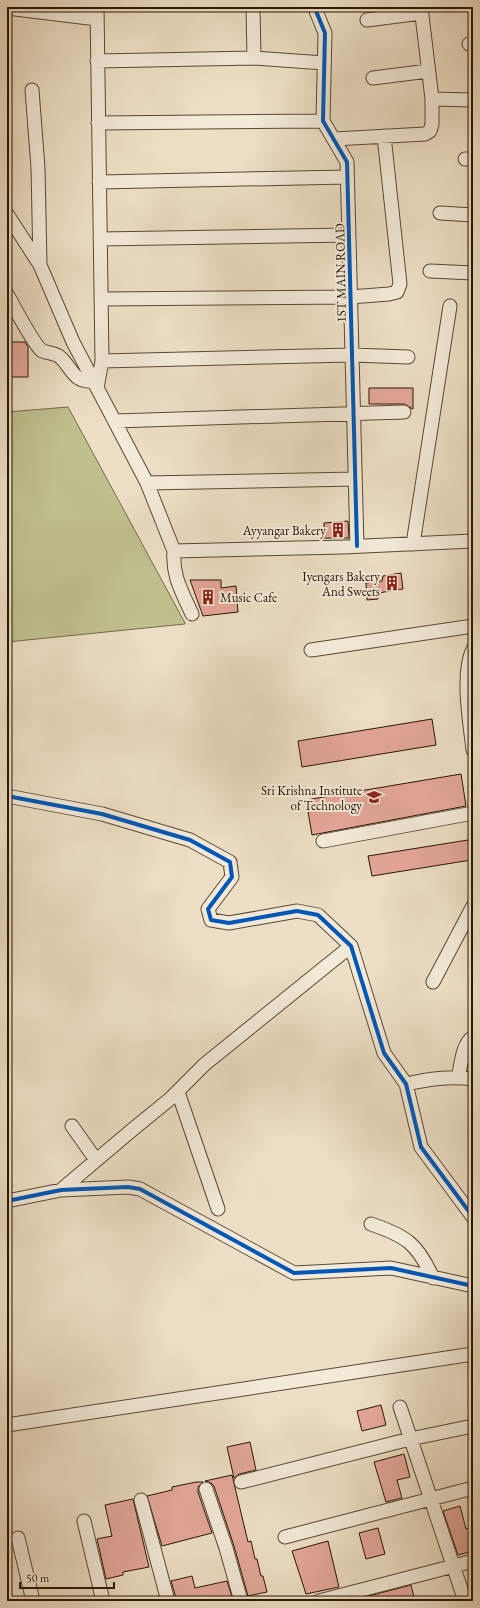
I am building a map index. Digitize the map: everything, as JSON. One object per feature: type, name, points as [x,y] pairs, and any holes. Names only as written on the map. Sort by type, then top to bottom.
[{"type":"street","points":[[253,7],[254,58]]},
{"type":"street","points":[[98,124],[323,120],[325,33],[316,11],[316,7]]},
{"type":"street","points":[[7,8],[97,13],[102,360],[96,385]]},
{"type":"street","points":[[334,139],[425,134],[430,131],[432,124],[432,99],[421,10],[367,20]]},
{"type":"street","points":[[97,61],[254,58],[324,63]]},
{"type":"street","points":[[373,78],[428,71]]},
{"type":"street","points":[[32,90],[38,168],[40,265]]},
{"type":"street","points":[[432,99],[473,100]]},
{"type":"street","name":"1ST MAIN ROAD","points":[[323,120],[347,162],[357,546]]},
{"type":"street","points":[[101,299],[350,297],[397,292],[400,284],[384,136]]},
{"type":"street","points":[[99,182],[347,177]]},
{"type":"street","points":[[440,213],[473,215]]},
{"type":"street","points":[[7,214],[40,265],[73,342],[147,483],[174,551],[173,563],[175,574],[192,614]]},
{"type":"street","points":[[100,239],[349,235]]},
{"type":"street","points":[[430,271],[473,274]]},
{"type":"street","points":[[7,294],[41,349],[56,354],[60,357],[80,380],[96,385]]},
{"type":"street","points":[[413,544],[450,306]]},
{"type":"street","points":[[102,360],[352,355],[408,357]]},
{"type":"street","points":[[114,421],[353,415],[404,412]]},
{"type":"street","points":[[147,483],[355,479]]},
{"type":"street","points":[[174,551],[473,541]]},
{"type":"street","points":[[310,650],[473,626]]},
{"type":"street","points":[[473,649],[468,658],[467,684],[473,750]]},
{"type":"street","points":[[7,796],[102,814],[190,840],[230,862],[232,877],[208,909],[211,920],[229,923],[297,911],[318,915],[351,946],[384,1053],[406,1084],[421,1147],[473,1217]]},
{"type":"street","points":[[323,841],[473,813]]},
{"type":"street","points":[[432,982],[473,906]]},
{"type":"street","points":[[61,1190],[178,1092],[205,1064],[351,946]]},
{"type":"street","points":[[458,1078],[466,1045],[469,1039],[473,1037]]},
{"type":"street","points":[[406,1084],[429,1078],[446,1077],[473,1079]]},
{"type":"street","points":[[178,1092],[218,1209]]},
{"type":"street","points":[[72,1126],[96,1160]]},
{"type":"street","points":[[7,1201],[61,1190],[128,1187],[140,1189],[294,1273],[391,1268],[473,1286]]},
{"type":"street","points":[[370,1224],[400,1235],[408,1241],[425,1261],[433,1278]]},
{"type":"street","points":[[7,1425],[473,1354]]},
{"type":"street","points":[[400,1407],[465,1601]]},
{"type":"street","points":[[241,1482],[410,1439],[473,1426]]},
{"type":"street","points":[[285,1537],[473,1488]]},
{"type":"street","points":[[206,1489],[226,1548],[241,1601]]},
{"type":"street","points":[[141,1500],[168,1601]]},
{"type":"street","points":[[84,1521],[103,1601]]},
{"type":"street","points":[[18,1538],[33,1601]]},
{"type":"street","points":[[319,1601],[473,1561]]},
{"type":"green space","points":[[68,407],[185,624],[7,642],[7,412]]},
{"type":"building","points":[[7,342],[25,342],[28,347],[28,377],[7,377]]},
{"type":"building","points":[[369,388],[413,388],[413,409],[404,404],[369,404]]},
{"type":"building","name":"Ayyangar Bakery","points":[[348,521],[349,538],[324,538],[324,523]]},
{"type":"building","points":[[401,573],[403,589],[378,593],[378,599],[367,600],[366,583],[382,581],[383,576]]},
{"type":"building","name":"Music Cafe","points":[[190,580],[221,580],[221,588],[236,586],[238,612],[203,616]]},
{"type":"building","points":[[432,719],[436,745],[302,767],[298,741]]},
{"type":"building","points":[[461,774],[466,806],[312,835],[306,800]]},
{"type":"building","points":[[468,840],[471,860],[372,876],[368,856]]},
{"type":"building","points":[[381,1405],[386,1425],[362,1431],[357,1411]]},
{"type":"building","points":[[250,1442],[256,1470],[239,1474],[234,1478],[227,1447]]},
{"type":"building","points":[[404,1454],[410,1477],[397,1480],[402,1498],[386,1502],[374,1462]]},
{"type":"building","points":[[232,1475],[248,1542],[251,1541],[255,1559],[257,1559],[267,1592],[248,1596],[234,1546],[214,1486],[205,1481]]},
{"type":"building","points":[[203,1482],[198,1487],[198,1492],[212,1533],[162,1546],[147,1496],[172,1490],[172,1487]]},
{"type":"building","points":[[133,1499],[149,1567],[123,1572],[123,1575],[106,1579],[97,1539],[112,1536],[105,1505]]},
{"type":"building","points":[[460,1506],[466,1529],[473,1527],[473,1551],[458,1555],[443,1511]]},
{"type":"building","points":[[378,1528],[385,1554],[366,1559],[359,1533]]},
{"type":"building","points":[[328,1541],[339,1587],[306,1594],[292,1551]]},
{"type":"building","points":[[192,1576],[195,1588],[227,1581],[232,1597],[215,1601],[177,1601],[171,1581]]},
{"type":"building","points":[[411,1585],[415,1601],[361,1601],[361,1598]]},
{"type":"cycle path","points":[[316,7],[316,11],[325,33],[323,121],[347,162],[357,546]]},
{"type":"cycle path","points":[[7,796],[102,814],[190,840],[230,862],[232,877],[208,909],[211,920],[229,923],[297,911],[318,915],[351,946],[384,1053],[406,1084],[421,1147],[473,1217]]},
{"type":"cycle path","points":[[7,1201],[61,1190],[128,1187],[140,1189],[294,1273],[391,1268],[473,1286]]},
{"type":"place","name":"Ayyangar Bakery","points":[[338,530]]},
{"type":"place","name":"Iyengars Bakery And Sweets","points":[[392,583]]},
{"type":"place","name":"Music Cafe","points":[[208,597]]},
{"type":"place","name":"Sri Krishna Institute of Technology","points":[[374,797]]}]
